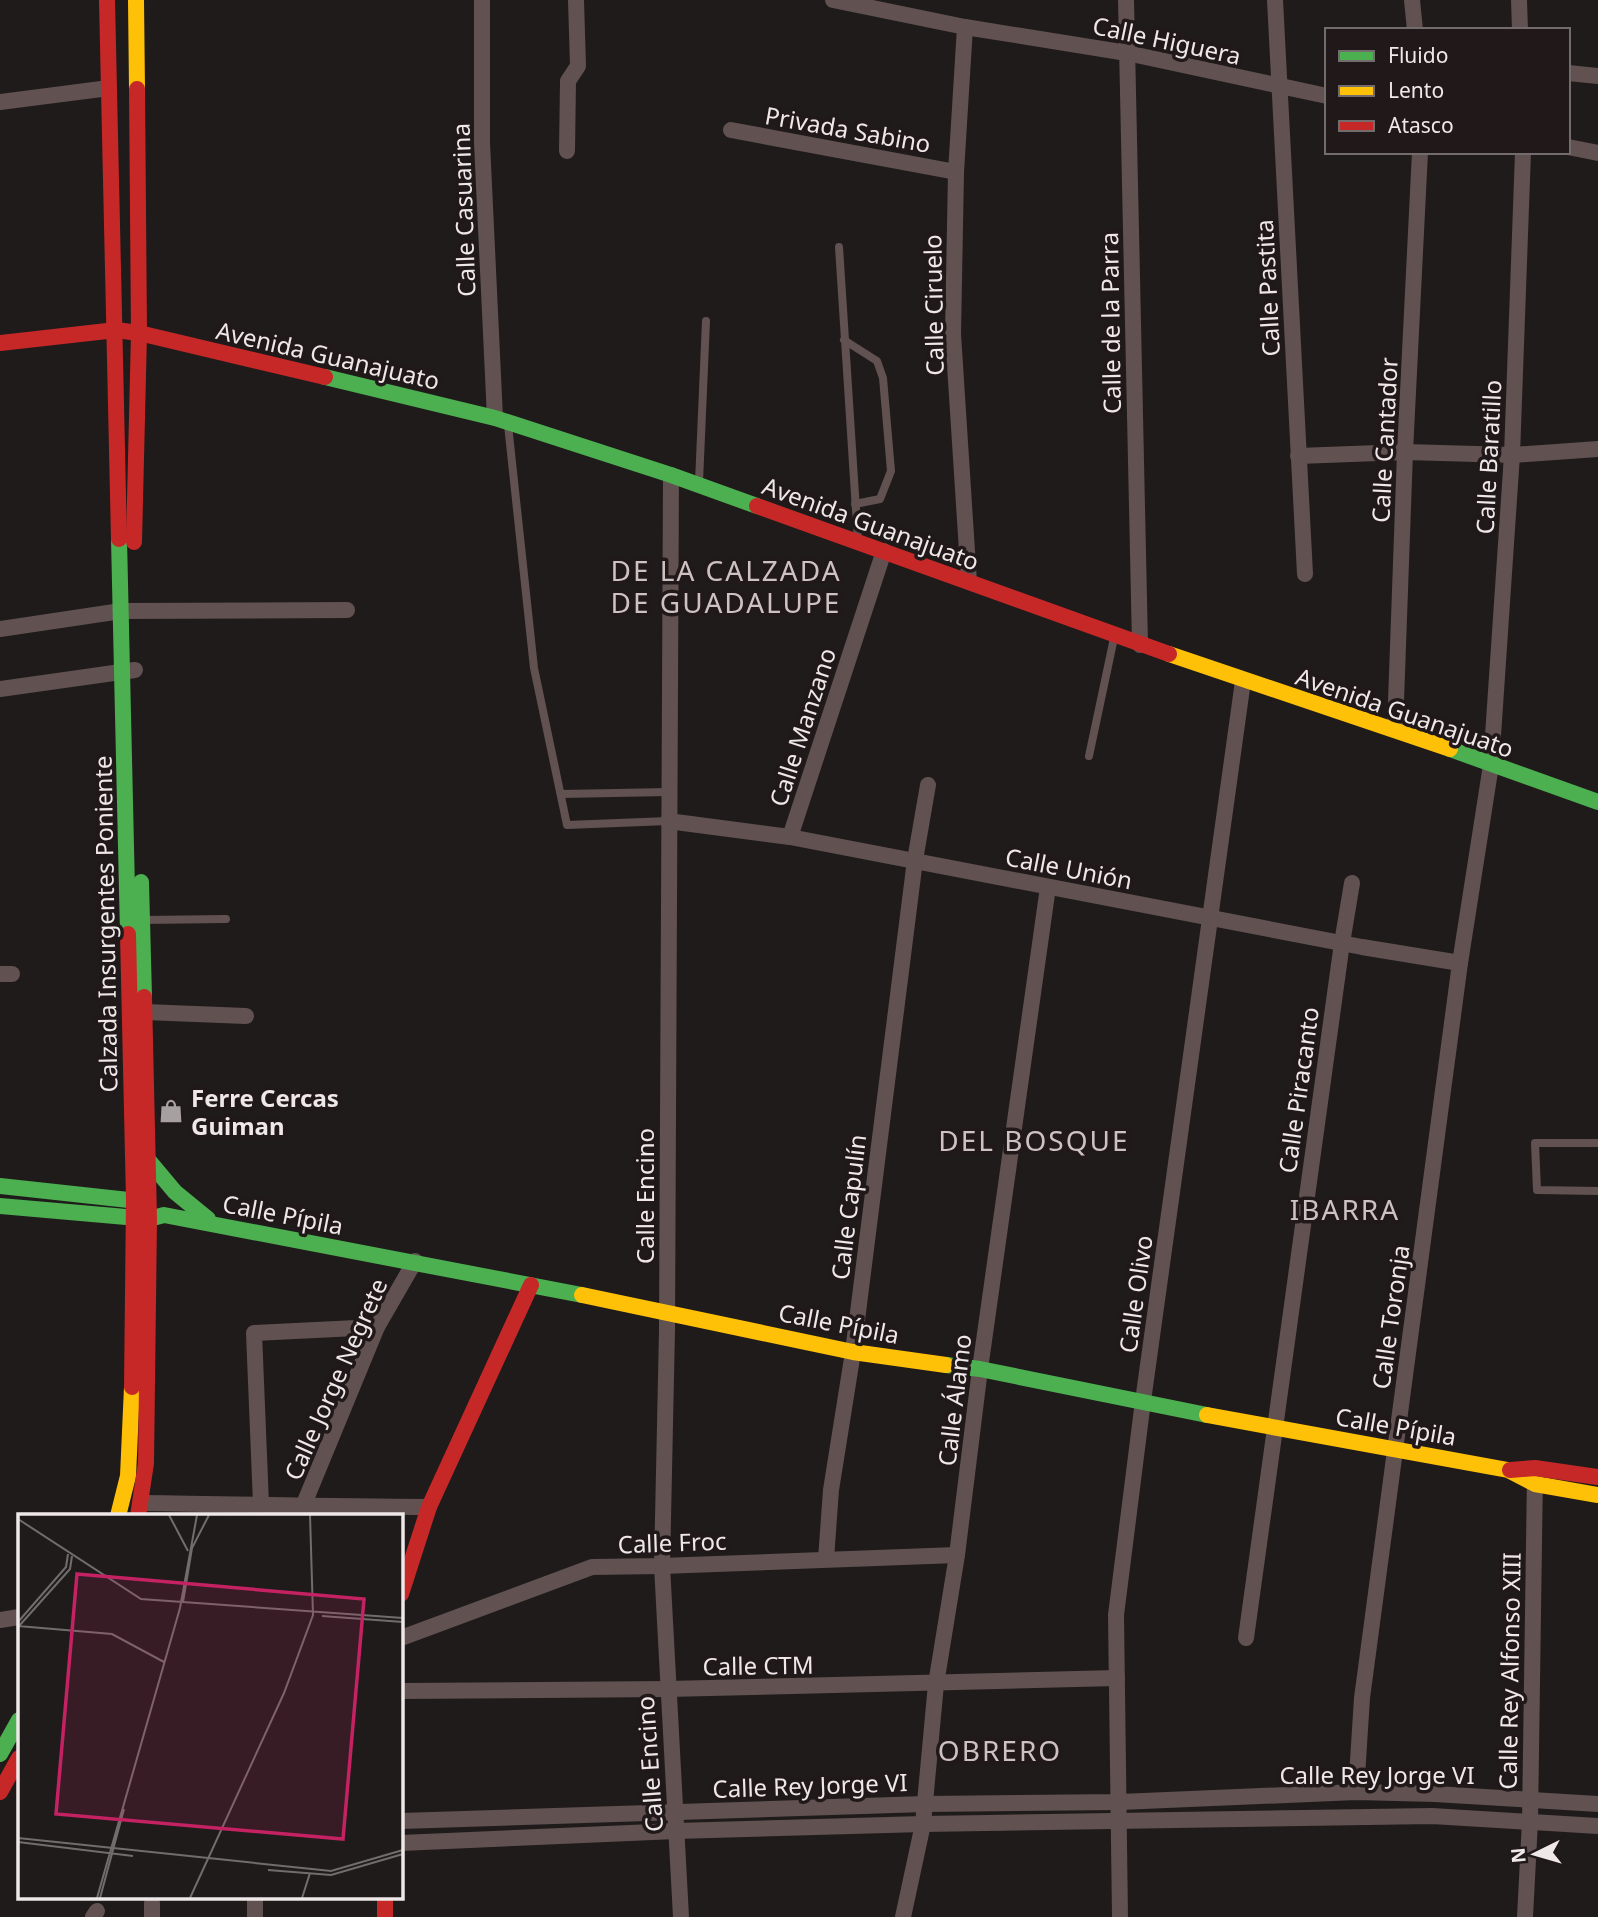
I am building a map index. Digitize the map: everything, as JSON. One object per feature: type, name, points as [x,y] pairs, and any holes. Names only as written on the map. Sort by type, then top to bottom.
[{"type":"street","name":"Calzada Insurgentes Poniente","points":[[107,0],[127,611],[141,1201],[149,1217],[139,1385],[128,1476],[118,1514]]},
{"type":"street","name":"Calzada Insurgentes Poniente","points":[[127,611],[139,333],[136,0]]},
{"type":"street","name":"Calle Casuarina","points":[[482,0],[482,143],[501,420]]},
{"type":"street","points":[[567,151],[568,81],[578,66],[576,0]]},
{"type":"street","name":"Calle Higuera","points":[[833,0],[965,27],[1127,53],[1325,96]]},
{"type":"street","name":"Calle de la Parra","points":[[1126,0],[1140,645]]},
{"type":"street","name":"Calle Pastita","points":[[1275,0],[1305,574]]},
{"type":"street","points":[[1412,0],[1415,28]]},
{"type":"street","points":[[1519,0],[1520,28]]},
{"type":"street","name":"Calle Ciruelo","points":[[965,27],[956,172],[953,334],[969,582]]},
{"type":"street","points":[[1570,73],[1598,76]]},
{"type":"street","points":[[0,102],[109,88]]},
{"type":"street","name":"Privada Sabino","points":[[731,130],[956,172]]},
{"type":"street","points":[[1570,147],[1598,153]]},
{"type":"street","name":"Calle Cantador","points":[[1395,729],[1420,154]]},
{"type":"street","name":"Calle Baratillo","points":[[1491,765],[1512,454],[1523,154]]},
{"type":"street","name":"Avenida Guanajuato","points":[[0,342],[116,330],[139,333],[501,420],[671,475],[1140,645],[1395,729],[1598,802]]},
{"type":"street","points":[[1298,456],[1405,452],[1512,454],[1598,449]]},
{"type":"street","name":"Calle Encino","points":[[671,475],[662,1566],[681,1917]]},
{"type":"street","name":"Calle Manzano","points":[[790,837],[884,551]]},
{"type":"street","points":[[0,629],[127,611],[347,610]]},
{"type":"street","name":"Calzada Insurgentes Poniente","points":[[128,671],[145,1012],[139,1108],[149,1161],[141,1201]]},
{"type":"street","points":[[0,689],[128,671]]},
{"type":"street","name":"Calle Olivo","points":[[1120,1917],[1116,1615],[1243,681]]},
{"type":"street","name":"Calle Toronja","points":[[1356,1792],[1362,1698],[1460,963],[1491,765]]},
{"type":"street","name":"Calle Capulín","points":[[827,1559],[831,1490],[853,1352],[915,860],[928,785]]},
{"type":"street","name":"Calle Unión","points":[[668,821],[790,837],[1342,943],[1460,963]]},
{"type":"street","name":"Calle Piracanto","points":[[1245,1638],[1352,883]]},
{"type":"street","name":"Calle Álamo","points":[[903,1917],[923,1824],[936,1684],[957,1555],[980,1369],[1048,887]]},
{"type":"street","points":[[145,1012],[246,1016]]},
{"type":"street","points":[[149,1161],[187,1204],[216,1224]]},
{"type":"street","points":[[0,1186],[141,1201]]},
{"type":"street","name":"Calle Pípila","points":[[0,1206],[216,1224],[666,1311],[853,1352],[980,1369],[1275,1429],[1395,1448],[1535,1476]]},
{"type":"street","name":"Calle Jorge Negrete","points":[[301,1512],[377,1327],[415,1261]]},
{"type":"street","points":[[402,1591],[429,1507],[531,1285]]},
{"type":"street","points":[[261,1504],[254,1333],[377,1327]]},
{"type":"street","name":"Calzada Insurgentes Poniente","points":[[139,1385],[146,1463],[140,1509]]},
{"type":"street","points":[[1535,1476],[1598,1477]]},
{"type":"street","points":[[1535,1476],[1598,1495]]},
{"type":"street","name":"Calle Rey Alfonso XIII","points":[[1525,1917],[1530,1821],[1535,1476]]},
{"type":"street","points":[[140,1509],[261,1504],[301,1512],[429,1507]]},
{"type":"street","name":"Calle Froc","points":[[402,1638],[592,1567],[957,1555]]},
{"type":"street","points":[[0,1620],[18,1617]]},
{"type":"street","name":"Calle CTM","points":[[402,1691],[667,1689],[1117,1678]]},
{"type":"street","points":[[0,1754],[18,1722]]},
{"type":"street","points":[[0,1793],[18,1760]]},
{"type":"street","name":"Calle Rey Jorge VI","points":[[402,1821],[925,1804],[1120,1802],[1356,1792],[1598,1804]]},
{"type":"street","name":"Calle Rey Jorge VI","points":[[402,1843],[923,1824],[1432,1816],[1598,1826]]},
{"type":"street","points":[[255,1899],[255,1917]]},
{"type":"street","points":[[384,1917],[385,1899]]},
{"type":"lane","points":[[839,247],[858,542]]},
{"type":"lane","points":[[699,485],[706,321]]},
{"type":"lane","points":[[844,340],[877,360],[883,378],[891,471],[880,499],[855,504]]},
{"type":"lane","points":[[501,420],[534,668],[567,825],[668,821]]},
{"type":"lane","points":[[1089,756],[1115,635]]},
{"type":"lane","points":[[561,794],[668,792]]},
{"type":"lane","points":[[142,920],[226,919]]},
{"type":"lane","points":[[1598,1143],[1535,1143],[1537,1191],[1598,1191]]},
{"type":"traffic: fast","points":[[325,377],[495,418],[757,506]]},
{"type":"traffic: fast","points":[[119,539],[128,934]]},
{"type":"traffic: fast","points":[[1450,749],[1598,802]]},
{"type":"traffic: fast","points":[[141,882],[144,997]]},
{"type":"traffic: fast","points":[[149,1161],[175,1192],[208,1219]]},
{"type":"traffic: fast","points":[[0,1186],[147,1202]]},
{"type":"traffic: fast","points":[[0,1206],[149,1219],[164,1215],[582,1295]]},
{"type":"traffic: fast","points":[[946,1365],[980,1369],[1207,1415]]},
{"type":"traffic: fast","points":[[0,1754],[18,1722]]},
{"type":"traffic: slow","points":[[136,0],[137,89]]},
{"type":"traffic: slow","points":[[1169,654],[1450,749]]},
{"type":"traffic: slow","points":[[582,1295],[853,1352],[946,1365]]},
{"type":"traffic: slow","points":[[118,1514],[128,1476],[132,1387]]},
{"type":"traffic: slow","points":[[1207,1415],[1508,1470],[1535,1484],[1598,1495]]},
{"type":"traffic: jam","points":[[107,0],[119,539]]},
{"type":"traffic: jam","points":[[134,542],[139,333],[137,89]]},
{"type":"traffic: jam","points":[[0,343],[116,330],[139,333],[325,377]]},
{"type":"traffic: jam","points":[[757,506],[1169,654]]},
{"type":"traffic: jam","points":[[128,934],[134,1200],[132,1387]]},
{"type":"traffic: jam","points":[[138,1514],[146,1463],[149,1219],[144,997]]},
{"type":"traffic: jam","points":[[402,1591],[429,1507],[531,1285]]},
{"type":"traffic: jam","points":[[1510,1470],[1535,1468],[1598,1477]]},
{"type":"traffic: jam","points":[[0,1792],[18,1760]]},
{"type":"traffic: jam","points":[[385,1899],[385,1917]]},
{"type":"place","name":"Ferre Cercas Guiman","points":[[171,1111]]},
{"type":"district","name":"DE LA CALZADA DE GUADALUPE","points":[[726,586]]},
{"type":"district","name":"DEL BOSQUE","points":[[1034,1140]]},
{"type":"district","name":"IBARRA","points":[[1345,1209]]},
{"type":"district","name":"OBRERO","points":[[1000,1750]]}]
